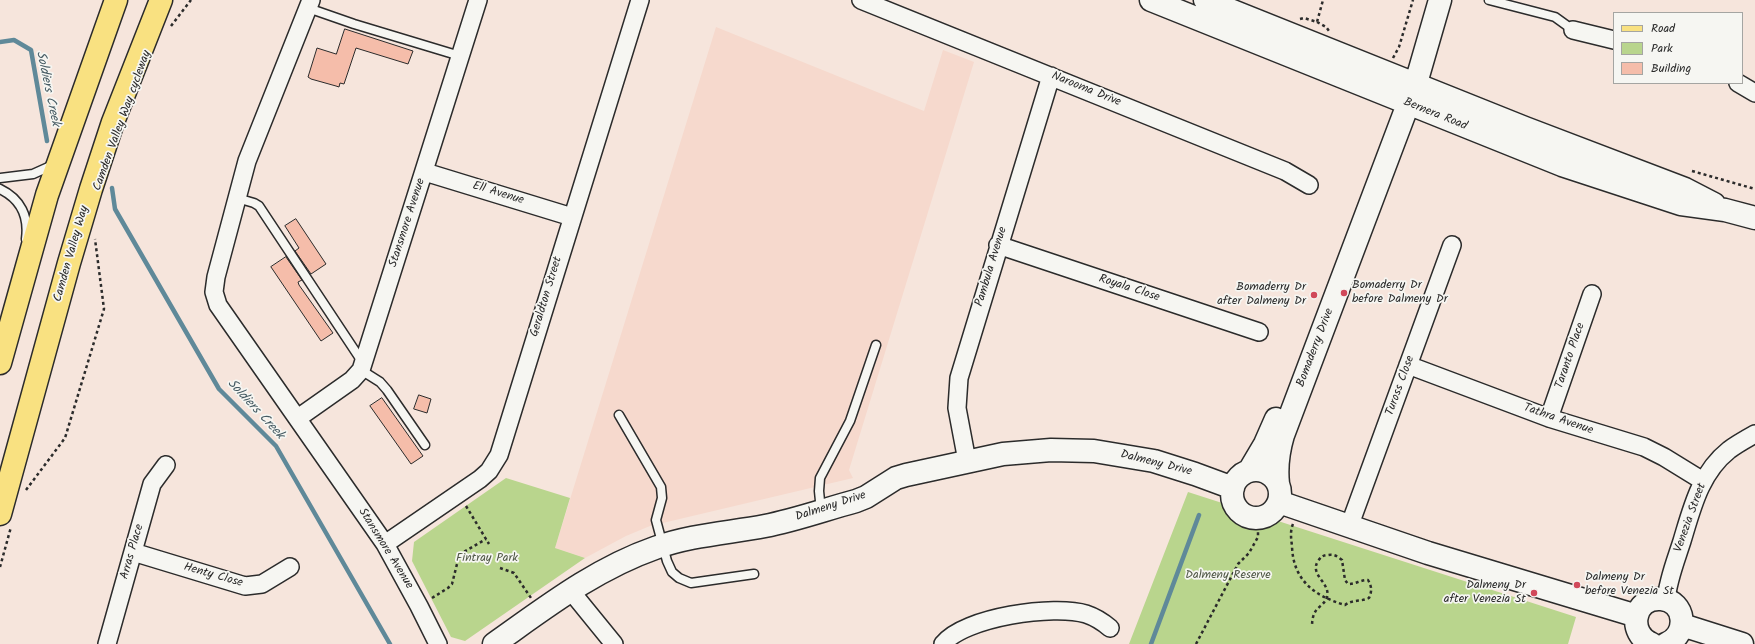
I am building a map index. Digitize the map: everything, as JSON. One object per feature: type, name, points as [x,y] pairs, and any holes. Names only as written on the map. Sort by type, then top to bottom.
[{"type":"main road","points":[[0,363],[20,290],[59,161],[116,0]]},
{"type":"main road","name":"Camden Valley Way","points":[[6,519],[68,263],[113,122],[161,0]]},
{"type":"street","name":"Stansmore Avenue","points":[[298,418],[352,380],[362,367],[425,172],[478,0]]},
{"type":"street","name":"Geraldton Street","points":[[385,544],[489,471],[499,455],[640,0]]},
{"type":"street","name":"Narooma Drive","points":[[861,0],[1284,171],[1309,185]]},
{"type":"street","name":"Bernera Road","points":[[1151,0],[1562,165],[1619,185],[1681,204],[1725,210],[1755,218]]},
{"type":"street","name":"Bernera Road","points":[[1205,0],[1539,133],[1685,189],[1725,210]]},
{"type":"street","points":[[1409,81],[1426,0]]},
{"type":"street","points":[[1402,101],[1440,0]]},
{"type":"street","name":"Stansmore Avenue","points":[[310,4],[252,148],[216,277],[214,292],[215,299],[385,544],[438,644]]},
{"type":"street","points":[[1573,30],[1613,40]]},
{"type":"street","name":"Pambula Avenue","points":[[968,461],[959,420],[957,389],[962,366],[998,245],[1051,76]]},
{"type":"street","points":[[1740,84],[1755,93]]},
{"type":"street","name":"Bomaderry Drive","points":[[1249,471],[1274,423],[1402,101]]},
{"type":"street","name":"Bomaderry Drive","points":[[1278,493],[1276,469],[1278,453],[1283,435],[1402,101]]},
{"type":"street","name":"Ell Avenue","points":[[425,172],[572,217]]},
{"type":"street","name":"Royala Close","points":[[998,245],[1259,332]]},
{"type":"street","name":"Tuross Close","points":[[1349,527],[1452,245]]},
{"type":"street","name":"Taranto Place","points":[[1549,418],[1592,294]]},
{"type":"street","name":"Tathra Avenue","points":[[1408,365],[1549,418],[1649,450],[1683,467],[1703,481]]},
{"type":"street","name":"Venezia Street","points":[[1666,600],[1668,586],[1696,495],[1703,481],[1713,467],[1728,451],[1755,434]]},
{"type":"street","name":"Dalmeny Drive","points":[[494,644],[570,590],[618,564],[663,546],[700,536],[789,521],[866,497],[896,478],[968,461],[1030,451],[1094,451],[1154,461],[1233,488]]},
{"type":"street","name":"Arras Place","points":[[107,644],[152,484],[166,464]]},
{"type":"street","points":[[1278,493],[1274,510],[1267,516],[1258,518],[1248,517],[1237,508],[1233,498],[1233,488],[1238,480],[1249,471],[1259,470],[1268,473],[1278,493],[1300,509],[1428,553],[1637,616]]},
{"type":"street","name":"Henty Close","points":[[133,552],[245,586],[262,584],[290,567]]},
{"type":"street","points":[[570,590],[614,644]]},
{"type":"street","points":[[1652,644],[1646,641],[1640,634],[1636,625],[1637,616],[1641,608],[1648,602],[1657,599],[1666,600],[1677,607],[1682,616],[1682,625],[1676,638],[1666,644]]},
{"type":"street","points":[[943,644],[953,635],[978,624],[993,619],[1032,612],[1077,612],[1095,618],[1110,628]]},
{"type":"street","points":[[1682,625],[1742,644]]},
{"type":"lane","points":[[1488,0],[1554,17],[1573,30]]},
{"type":"lane","points":[[310,4],[354,24],[460,56]]},
{"type":"lane","points":[[0,178],[33,174],[47,169],[59,161]]},
{"type":"lane","points":[[0,189],[18,201],[26,215],[26,235],[20,290]]},
{"type":"lane","points":[[237,198],[259,206],[362,367],[387,390],[426,444]]},
{"type":"lane","points":[[821,511],[819,491],[820,478],[852,416],[876,345]]},
{"type":"lane","points":[[619,415],[661,487],[662,498],[656,520],[672,572],[679,578],[691,582],[754,574]]},
{"type":"path","points":[[168,30],[190,0]]},
{"type":"path","points":[[1293,20],[1304,18],[1316,22],[1323,0]]},
{"type":"path","points":[[1393,58],[1399,47],[1413,0]]},
{"type":"path","points":[[22,495],[65,438],[104,309],[94,231]]},
{"type":"path","points":[[458,494],[489,544]]},
{"type":"path","points":[[1300,509],[1291,529],[1292,552],[1297,573],[1310,587],[1326,599],[1345,605],[1350,602],[1369,598],[1372,591],[1368,580],[1348,584],[1345,580],[1342,560],[1336,555],[1325,555],[1321,557],[1318,560],[1315,570],[1326,588],[1326,599],[1314,612],[1312,626]]},
{"type":"path","points":[[0,567],[6,519]]},
{"type":"path","points":[[1196,644],[1238,564],[1249,553],[1258,537],[1258,531]]},
{"type":"path","points":[[419,606],[448,588],[454,578],[460,556],[486,539]]},
{"type":"path","points":[[500,568],[514,573],[540,612]]},
{"type":"shaded area","points":[[716,27],[924,111],[943,50],[974,62],[849,470],[853,478],[650,526],[626,536],[585,558],[555,548]]},
{"type":"green space","name":"Fintray Park","points":[[506,478],[570,498],[555,548],[585,558],[465,641],[451,637],[412,561],[414,542]]},
{"type":"green space","name":"Dalmeny Reserve","points":[[1188,492],[1576,617],[1568,644],[1129,644]]},
{"type":"building","points":[[345,29],[413,51],[408,64],[356,48],[344,84],[340,83],[339,87],[308,77],[317,48],[336,54]]},
{"type":"building","points":[[296,219],[326,264],[311,274],[295,251],[299,248],[285,226]]},
{"type":"building","points":[[286,257],[302,280],[298,282],[299,285],[333,333],[321,341],[271,267]]},
{"type":"building","points":[[419,395],[431,399],[427,413],[414,409]]},
{"type":"building","points":[[382,398],[423,456],[411,464],[370,406]]},
{"type":"waterway","name":"Soldiers Creek","points":[[0,42],[14,40],[31,50],[47,141]]},
{"type":"waterway","name":"Soldiers Creek","points":[[112,188],[115,209],[219,389],[276,446],[390,644]]},
{"type":"waterway","points":[[1151,644],[1199,515]]},
{"type":"place","name":"Bomaderry Dr before Dalmeny Dr","points":[[1344,293]]},
{"type":"place","name":"Bomaderry Dr after Dalmeny Dr","points":[[1314,295]]},
{"type":"place","name":"Dalmeny Dr before Venezia St","points":[[1577,585]]},
{"type":"place","name":"Dalmeny Dr after Venezia St","points":[[1534,593]]}]
